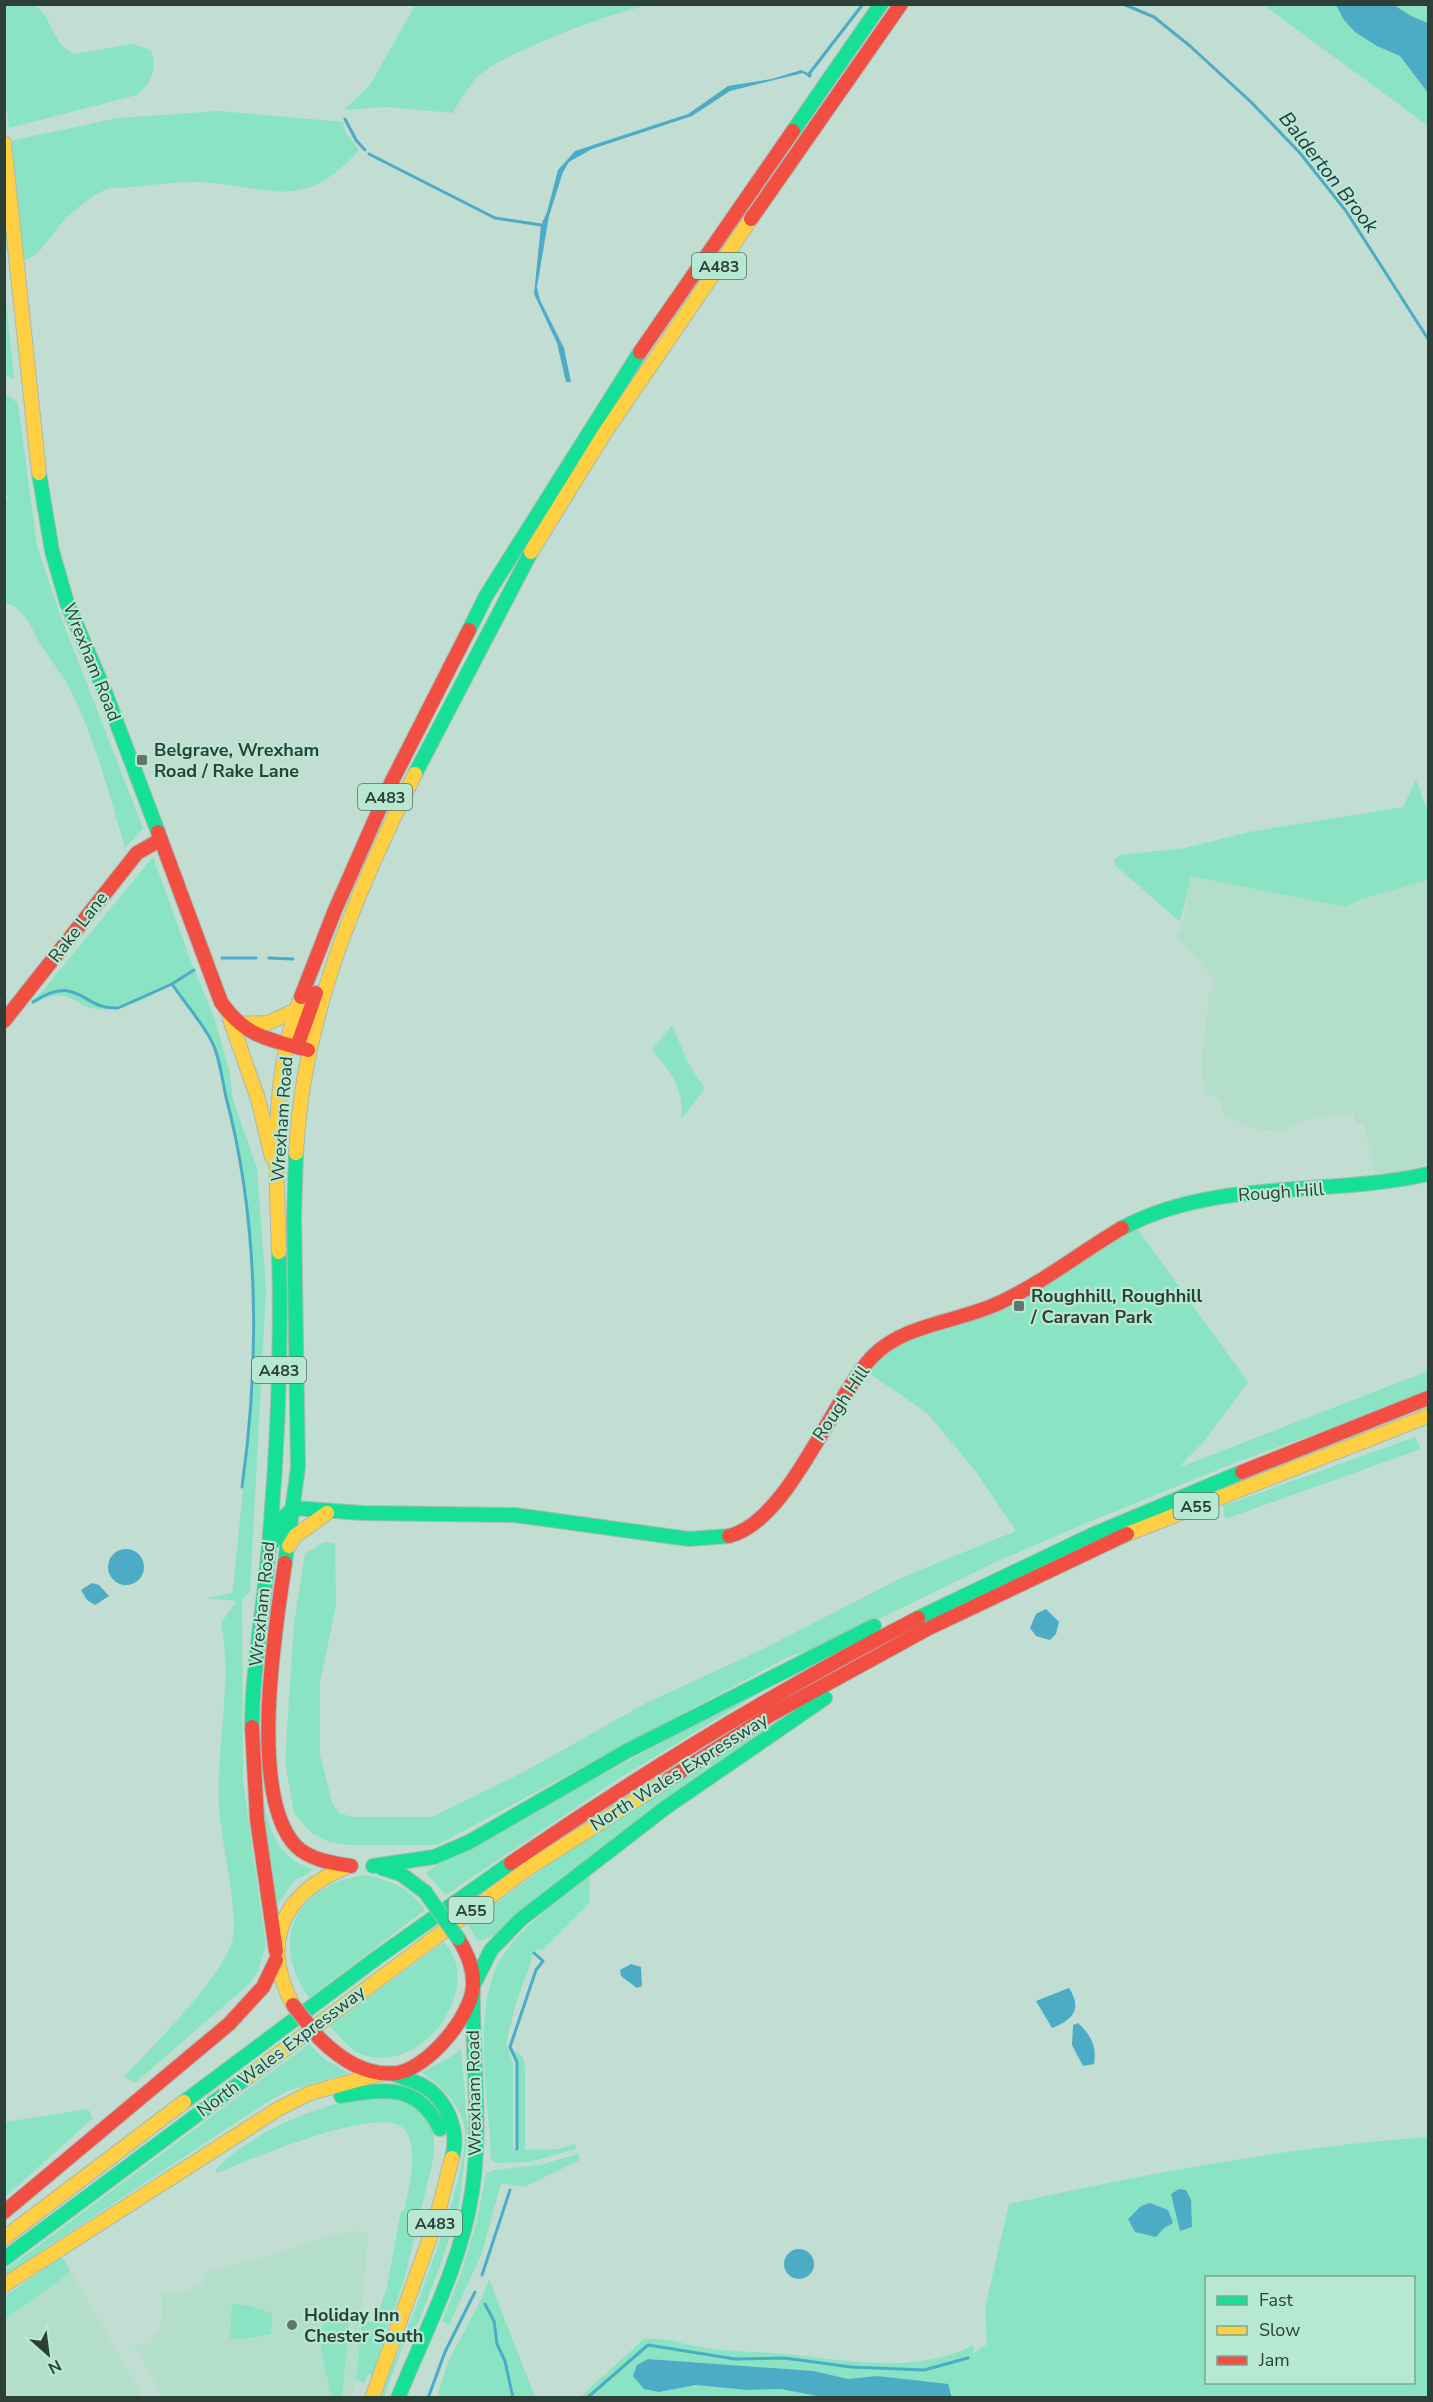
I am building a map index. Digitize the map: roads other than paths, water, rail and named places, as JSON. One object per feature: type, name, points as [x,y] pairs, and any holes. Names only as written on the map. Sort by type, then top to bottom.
[{"type":"main road","name":"A483","points":[[298,1047],[296,1010],[331,921],[391,783],[486,596],[619,382],[881,4]]},
{"type":"main road","name":"A483","points":[[298,1047],[405,793],[543,532],[641,378],[901,4]]},
{"type":"main road","name":"Wrexham Road","points":[[4,143],[40,483],[52,550],[68,603],[105,692],[214,987],[232,1019],[254,1036],[298,1047]]},
{"type":"main road","name":"Rake Lane","points":[[4,1021],[137,853],[160,840]]},
{"type":"main road","points":[[232,1019],[260,1025],[271,1023],[296,1010]]},
{"type":"main road","points":[[232,1019],[258,1099],[276,1174]]},
{"type":"main road","name":"Wrexham Road","points":[[276,1955],[257,1819],[252,1760],[252,1706],[267,1565],[281,1318],[276,1174],[278,1117],[298,1047]]},
{"type":"main road","name":"Wrexham Road","points":[[298,1047],[293,1181],[298,1438],[294,1508],[272,1670],[269,1751],[277,1812],[290,1839],[300,1850],[320,1860],[351,1866]]},
{"type":"main road","name":"Rough Hill","points":[[294,1508],[327,1513],[479,1513],[551,1518],[687,1538],[715,1539],[746,1531],[769,1511],[860,1372],[877,1352],[900,1338],[998,1304],[1020,1293],[1095,1242],[1132,1222],[1167,1208],[1244,1194],[1369,1186],[1428,1174]]},
{"type":"main road","name":"North Wales Expressway","points":[[4,2238],[521,1853],[768,1699],[908,1622],[1078,1539],[1260,1462],[1428,1398]]},
{"type":"main road","name":"North Wales Expressway","points":[[4,2259],[527,1869],[770,1715],[969,1609],[1130,1533],[1267,1477],[1428,1416]]},
{"type":"main road","points":[[267,1565],[279,1521],[294,1508]]},
{"type":"main road","points":[[287,1550],[296,1536],[327,1513]]},
{"type":"main road","points":[[4,2212],[229,2024],[263,1987],[276,1955],[284,1922],[301,1893],[332,1872],[351,1866],[373,1866],[434,1857],[470,1842],[627,1751],[828,1649],[959,1586],[1078,1539]]},
{"type":"main road","points":[[4,2285],[204,2159],[278,2109],[310,2093],[421,2062],[441,2046],[456,2025],[491,1950],[520,1920],[621,1841],[819,1702],[969,1609]]},
{"type":"main road","points":[[373,1866],[401,1874],[425,1892],[458,1938],[472,1966],[473,1989]]},
{"type":"main road","points":[[276,1955],[280,1976],[293,2005],[319,2038],[347,2061],[360,2068],[387,2073]]},
{"type":"main road","name":"Wrexham Road","points":[[398,2397],[452,2268],[472,2194],[477,2130],[471,2048],[473,1989]]},
{"type":"main road","name":"Wrexham Road","points":[[372,2397],[435,2224],[453,2152],[454,2132],[448,2112],[436,2096],[422,2085],[387,2073]]},
{"type":"main road","points":[[204,2159],[285,2116],[325,2100],[373,2090],[410,2094],[422,2100],[431,2110],[441,2133],[441,2156],[433,2196],[435,2224]]},
{"type":"water","points":[[1336,5],[1394,5],[1428,23],[1428,93],[1400,56],[1377,46],[1355,32],[1344,20]]},
{"type":"water","points":[[801,70],[812,75],[810,78],[803,73],[730,91],[692,116],[592,149],[569,162],[563,172],[549,216],[537,287],[540,300],[564,348],[571,382],[566,382],[557,343],[534,294],[541,225],[547,212],[558,170],[575,151],[688,114],[728,86],[772,79]]},
{"type":"water","points":[[126,1549],[139,1554],[144,1567],[139,1580],[126,1585],[113,1580],[108,1567],[113,1554]]},
{"type":"water","points":[[92,1583],[99,1585],[109,1596],[95,1605],[87,1600],[81,1590]]},
{"type":"water","points":[[1046,1609],[1059,1622],[1056,1634],[1050,1640],[1036,1636],[1030,1628],[1036,1614]]},
{"type":"water","points":[[631,1964],[641,1967],[642,1986],[637,1988],[621,1976],[620,1970]]},
{"type":"water","points":[[1069,1988],[1075,2002],[1073,2013],[1070,2018],[1052,2028],[1036,2001]]},
{"type":"water","points":[[1078,2023],[1092,2042],[1095,2052],[1094,2064],[1083,2066],[1072,2045],[1073,2025]]},
{"type":"water","points":[[1179,2189],[1186,2190],[1191,2200],[1192,2227],[1180,2231],[1171,2194]]},
{"type":"water","points":[[1150,2203],[1168,2210],[1173,2223],[1164,2228],[1156,2237],[1135,2232],[1128,2219],[1141,2206]]},
{"type":"water","points":[[799,2249],[810,2253],[814,2264],[810,2275],[799,2279],[788,2275],[784,2264],[788,2253]]},
{"type":"water","points":[[648,2359],[814,2371],[848,2379],[877,2376],[948,2384],[952,2397],[827,2398],[781,2389],[748,2390],[696,2385],[659,2392],[644,2389],[633,2376],[637,2365]]},
{"type":"waterway","name":"Balderton Brook","points":[[809,74],[863,4]]},
{"type":"waterway","name":"Balderton Brook","points":[[1123,4],[1154,17],[1190,46],[1251,102],[1300,153],[1346,211],[1428,339]]},
{"type":"waterway","points":[[345,119],[356,140],[365,150]]},
{"type":"waterway","points":[[369,154],[495,218],[541,225]]},
{"type":"waterway","points":[[222,958],[256,958]]},
{"type":"waterway","points":[[269,958],[293,959]]},
{"type":"waterway","points":[[33,1002],[48,994],[70,991],[96,1004],[118,1008],[172,984],[194,970]]},
{"type":"waterway","points":[[172,984],[202,1026],[217,1053],[245,1193],[250,1242],[254,1340],[252,1390],[242,1487]]},
{"type":"waterway","points":[[517,2149],[517,2062],[510,2047],[536,1970],[543,1961],[534,1953]]},
{"type":"waterway","points":[[482,2275],[510,2190]]},
{"type":"waterway","points":[[428,2398],[445,2352],[475,2292]]},
{"type":"waterway","points":[[485,2304],[494,2321],[497,2344],[505,2361],[513,2398]]},
{"type":"waterway","points":[[587,2398],[648,2345],[735,2359],[784,2358],[851,2367],[924,2370],[968,2358]]},
{"type":"place","name":"Belgrave, Wrexham Road / Rake Lane","points":[[142,760]]},
{"type":"place","name":"Roughhill, Roughhill / Caravan Park","points":[[1019,1306]]},
{"type":"place","name":"Holiday Inn Chester South","points":[[292,2325]]}]
